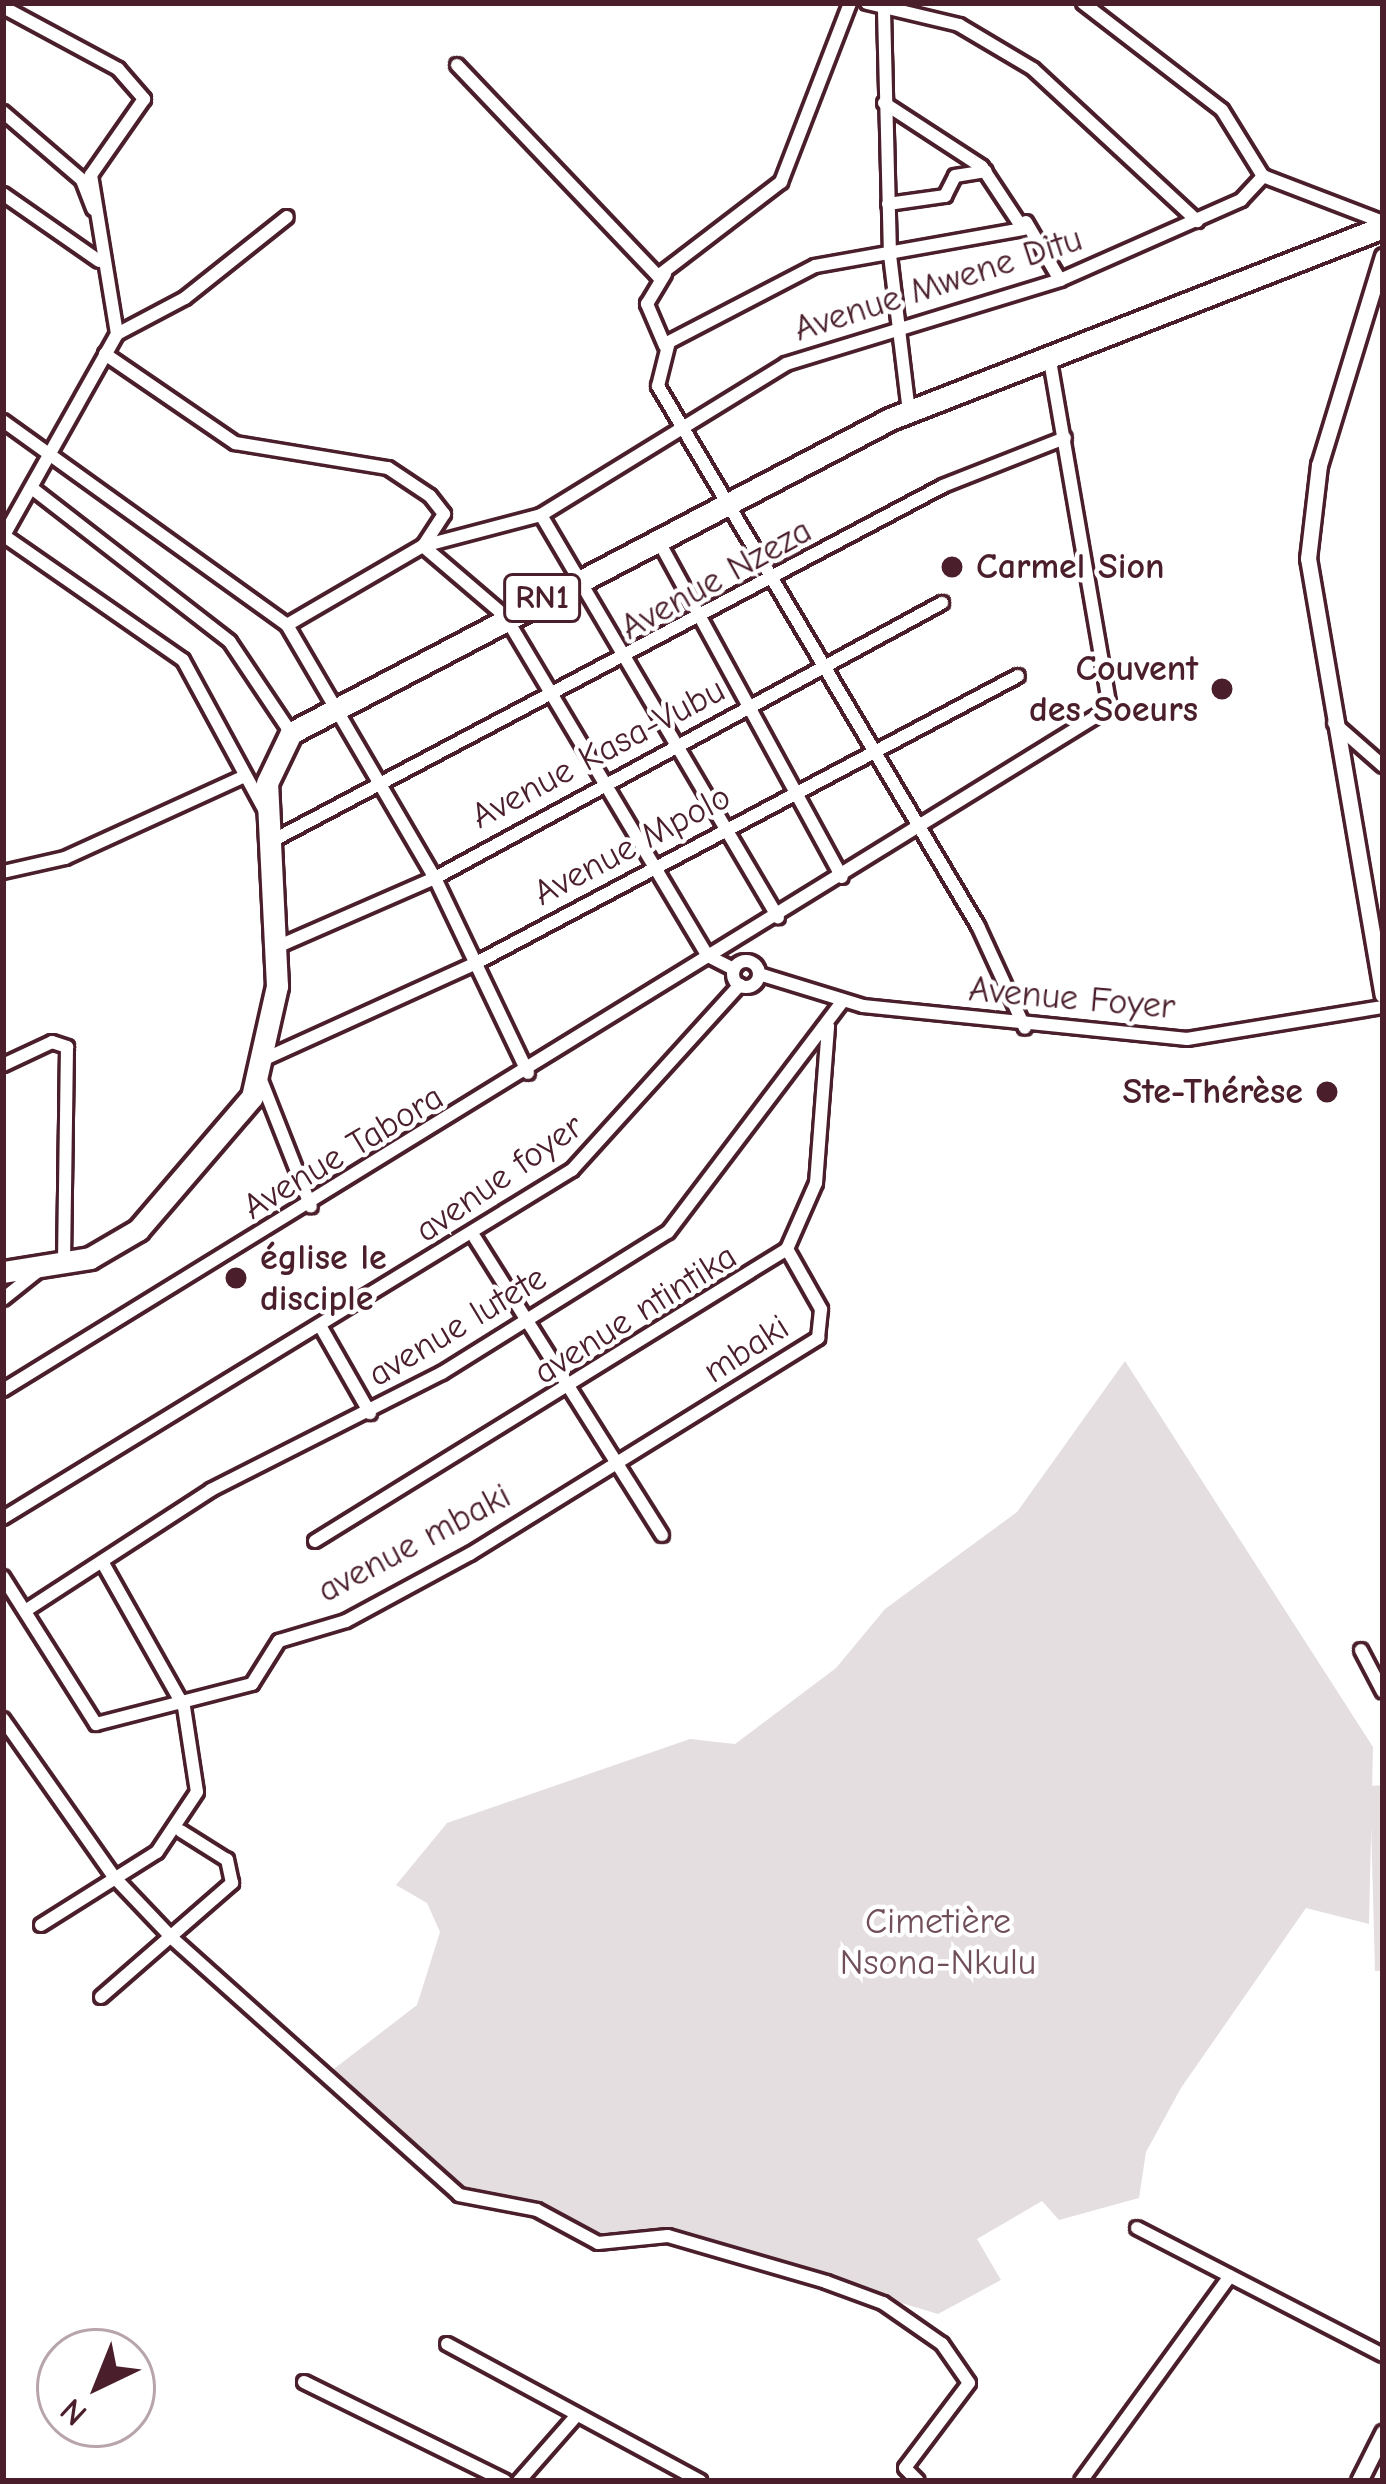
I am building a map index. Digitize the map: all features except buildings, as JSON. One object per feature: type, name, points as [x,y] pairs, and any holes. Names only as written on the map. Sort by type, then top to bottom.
[{"type":"highway","name":"RN1","points":[[291,733],[337,703],[909,411],[1050,362],[1383,225]]},
{"type":"highway","points":[[3,1273],[53,1266],[158,1213],[261,1079],[268,1057],[279,946],[265,810],[271,763],[291,733]]},
{"type":"street","points":[[850,3],[787,173],[751,211],[665,274],[647,304],[667,344],[658,386],[732,501],[922,830],[1025,1028]]},
{"type":"street","points":[[867,3],[959,25],[1033,69],[1197,221]]},
{"type":"street","points":[[1083,3],[1222,110],[1263,176],[1383,225]]},
{"type":"street","points":[[3,7],[118,69],[144,99],[92,170],[99,261],[116,334]]},
{"type":"street","points":[[884,10],[890,255],[909,411]]},
{"type":"street","points":[[457,65],[621,243],[665,274]]},
{"type":"street","points":[[884,104],[924,120],[986,171],[1060,280]]},
{"type":"street","points":[[3,112],[82,180],[96,222]]},
{"type":"street","points":[[888,203],[945,196],[956,176],[986,171]]},
{"type":"street","name":"Avenue Mwene Ditu","points":[[287,626],[423,546],[541,515],[683,421],[786,364],[1060,280],[1197,221],[1263,176]]},
{"type":"street","points":[[3,194],[99,261]]},
{"type":"street","points":[[265,810],[183,660],[4,535],[116,334],[185,298],[287,217]]},
{"type":"street","points":[[667,344],[815,266],[1023,226]]},
{"type":"street","points":[[1383,256],[1310,515],[1333,723],[1383,995]]},
{"type":"street","points":[[105,354],[235,443],[406,476],[444,514],[423,546],[505,616],[600,790],[708,956],[734,969],[740,985],[759,974]]},
{"type":"street","points":[[1050,362],[1065,438]]},
{"type":"street","points":[[3,421],[52,451],[287,626],[337,703],[435,878],[528,1073]]},
{"type":"street","name":"Avenue Nzeza","points":[[268,844],[628,661],[943,486],[1065,438]]},
{"type":"street","name":"Avenue Tabora","points":[[3,1390],[311,1207],[708,956],[922,830],[1111,700],[1065,438]]},
{"type":"street","points":[[33,489],[230,642],[291,733]]},
{"type":"street","points":[[541,515],[584,578],[778,917]]},
{"type":"street","points":[[657,538],[842,877]]},
{"type":"street","name":"Avenue Kasa-Vubu","points":[[279,946],[435,878],[942,603]]},
{"type":"street","name":"Avenue Mpolo","points":[[268,1057],[478,962],[1018,676]]},
{"type":"street","points":[[1333,723],[1383,766]]},
{"type":"street","points":[[3,872],[111,840],[245,776]]},
{"type":"street","name":"Avenue Foyer","points":[[734,969],[749,961],[759,974],[841,1003],[1025,1028],[1187,1039],[1383,1006]]},
{"type":"street","name":"avenue foyer","points":[[3,1518],[475,1238],[626,1122],[740,985]]},
{"type":"street","name":"avenue lutete","points":[[26,1611],[104,1565],[211,1490],[370,1413],[668,1232],[754,1107],[828,1026],[841,1003]]},
{"type":"street","name":"avenue ntintika","points":[[315,1541],[571,1390],[787,1249],[816,1183],[828,1026]]},
{"type":"street","points":[[3,1065],[52,1042],[67,1047],[53,1266],[3,1299]]},
{"type":"street","points":[[261,1079],[311,1207]]},
{"type":"street","points":[[475,1238],[662,1535]]},
{"type":"street","name":"mbaki","points":[[619,1462],[818,1339],[820,1309],[787,1249]]},
{"type":"street","points":[[322,1329],[370,1413]]},
{"type":"street","name":"avenue mbaki","points":[[26,1611],[96,1724],[184,1707],[252,1684],[279,1641],[346,1621],[619,1462]]},
{"type":"street","points":[[40,1925],[182,1831],[198,1761],[184,1707],[104,1565]]},
{"type":"street","points":[[3,1577],[26,1611]]},
{"type":"street","points":[[1361,1650],[1383,1692]]},
{"type":"street","points":[[3,1719],[114,1877],[172,1939],[263,2031],[385,2120],[470,2201],[536,2210],[598,2243],[668,2236],[802,2275],[871,2296],[933,2337],[969,2383],[905,2468],[918,2481]]},
{"type":"street","points":[[101,1997],[219,1904],[234,1877],[182,1831]]},
{"type":"street","points":[[1137,2228],[1383,2355]]},
{"type":"street","points":[[1081,2481],[1230,2276]]},
{"type":"street","points":[[447,2344],[700,2481]]},
{"type":"street","points":[[304,2382],[505,2481]]},
{"type":"street","points":[[520,2481],[577,2415]]},
{"type":"street","points":[[1359,2481],[1383,2433]]},
{"type":"green space","name":"Cimetière Nsona-Nkulu","points":[[1125,1361],[1373,1747],[1369,1924],[1306,1908],[1181,2088],[1146,2152],[1139,2198],[1059,2220],[1042,2201],[977,2239],[1001,2280],[938,2314],[667,2232],[603,2242],[560,2217],[472,2199],[326,2075],[417,2005],[440,1932],[427,1903],[396,1885],[447,1823],[690,1739],[735,1744],[836,1668],[885,1609],[1017,1512]]},
{"type":"green space","points":[[1383,1785],[1383,1971],[1375,1971],[1370,1786]]},
{"type":"place","name":"Carmel Sion","points":[[952,567]]},
{"type":"place","name":"Couvent des Soeurs","points":[[1222,689]]},
{"type":"place","name":"Ste-Thérèse","points":[[1327,1092]]},
{"type":"place","name":"église le disciple","points":[[236,1278]]}]
